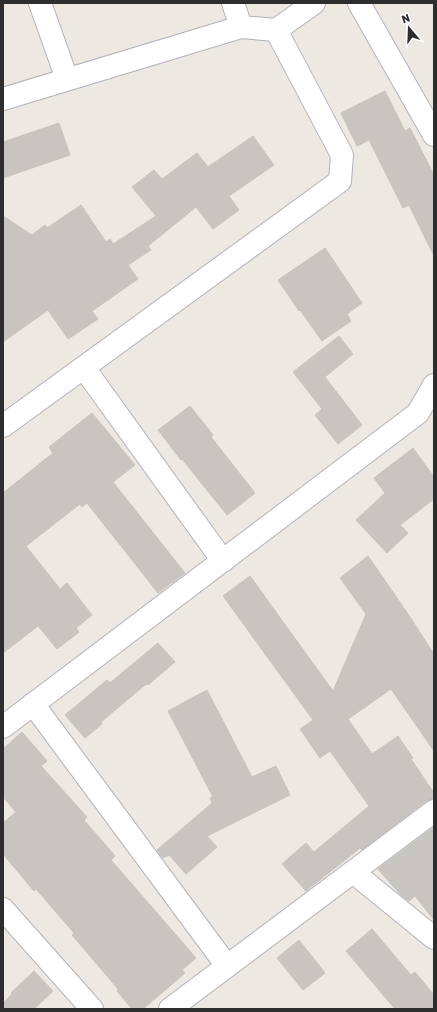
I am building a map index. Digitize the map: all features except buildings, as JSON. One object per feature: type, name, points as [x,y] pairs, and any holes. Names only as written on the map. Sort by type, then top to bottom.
[{"type":"street","points":[[40,3],[67,79]]},
{"type":"street","points":[[233,3],[241,26]]},
{"type":"street","points":[[3,99],[241,26],[276,30],[314,3]]},
{"type":"street","points":[[359,3],[434,135]]},
{"type":"street","points":[[3,426],[340,181],[342,155],[276,30]]},
{"type":"street","points":[[84,368],[223,561]]},
{"type":"street","points":[[3,727],[418,414],[434,385]]},
{"type":"street","points":[[33,704],[227,966]]},
{"type":"street","points":[[170,1009],[434,811]]},
{"type":"street","points":[[352,872],[434,938]]},
{"type":"street","points":[[3,910],[92,1009]]}]
